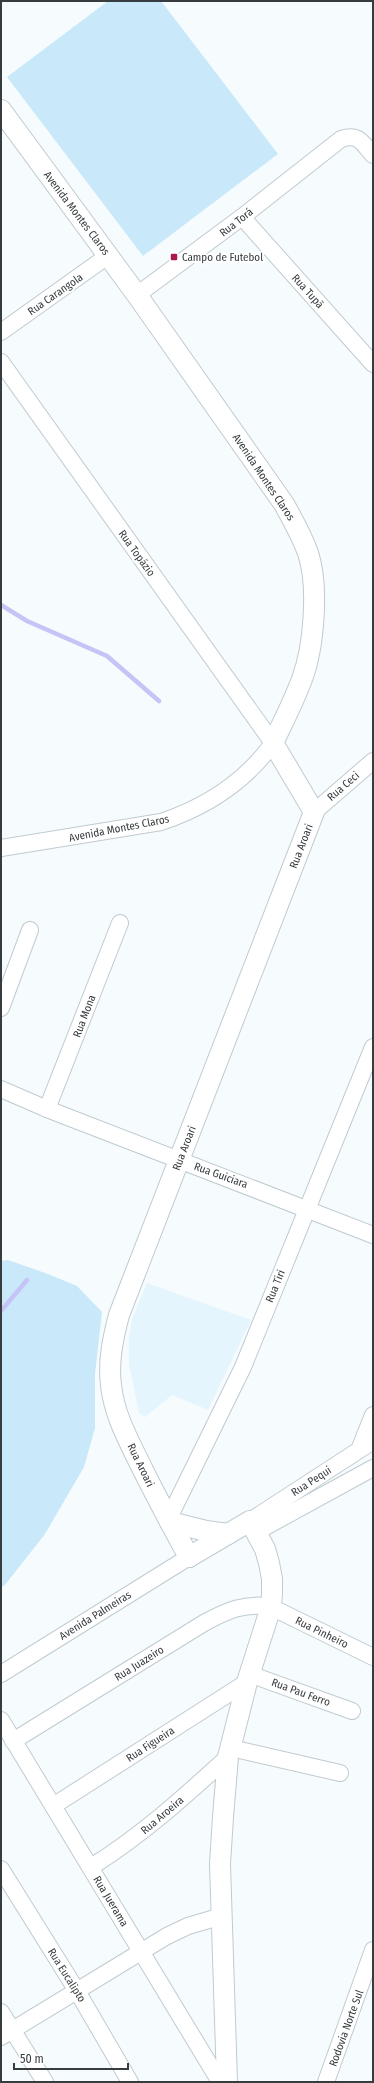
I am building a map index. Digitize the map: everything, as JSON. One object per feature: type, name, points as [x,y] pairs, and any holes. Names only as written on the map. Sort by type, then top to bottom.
[{"type":"street","name":"Avenida Montes Claros","points":[[1,110],[109,256],[284,504],[297,527],[308,554],[312,578],[313,608],[310,649],[302,679],[274,743],[256,765],[238,781],[217,797],[184,815],[161,822],[1,848]]},
{"type":"street","name":"Rua Torá","points":[[137,295],[242,217],[331,145],[341,139],[353,136],[359,139],[373,155]]},
{"type":"street","name":"Rua Tupã","points":[[242,217],[373,364]]},
{"type":"street","name":"Rua Carangola","points":[[1,332],[109,256]]},
{"type":"street","name":"Rua Topázio","points":[[1,362],[274,743]]},
{"type":"street","name":"Rua Aroari","points":[[190,1557],[169,1521],[126,1435],[116,1411],[111,1385],[110,1364],[112,1343],[119,1315],[314,812],[274,743]]},
{"type":"street","name":"Rua Ceci","points":[[314,812],[373,761]]},
{"type":"street","name":"Avenida Montes Claros","points":[[1,841],[17,846]]},
{"type":"street","name":"Rua Mona","points":[[47,1109],[120,923]]},
{"type":"street","points":[[1,1008],[30,930]]},
{"type":"street","name":"Rua Tiri","points":[[169,1521],[243,1367],[373,1047]]},
{"type":"street","name":"Rua Guiciara","points":[[1,1089],[47,1109],[307,1208],[373,1235]]},
{"type":"street","points":[[359,1450],[373,1415]]},
{"type":"street","name":"Rua Pequi","points":[[253,1527],[373,1441]]},
{"type":"street","points":[[190,1557],[208,1560],[253,1527],[373,1468]]},
{"type":"street","points":[[169,1521],[206,1531],[228,1534]]},
{"type":"street","points":[[190,1557],[228,1534],[253,1527]]},
{"type":"street","points":[[227,2082],[220,1864],[230,1753],[248,1678],[270,1607],[272,1579],[265,1549],[253,1527]]},
{"type":"street","name":"Avenida Palmeiras","points":[[1,1674],[190,1557]]},
{"type":"street","name":"Rua Juazeiro","points":[[13,1741],[204,1623],[235,1608],[257,1604],[270,1607]]},
{"type":"street","name":"Rua Pinheiro","points":[[270,1607],[373,1657]]},
{"type":"street","name":"Rua Pau Ferro","points":[[248,1678],[352,1711]]},
{"type":"street","name":"Rua Figueira","points":[[54,1806],[248,1678]]},
{"type":"street","name":"Rua Juerama","points":[[1,1720],[220,2082]]},
{"type":"street","points":[[230,1753],[340,1773]]},
{"type":"street","name":"Rua Aroeira","points":[[91,1867],[130,1842],[150,1826],[230,1753]]},
{"type":"street","name":"Rua Eucalipto","points":[[1,1869],[77,1991],[130,2082]]},
{"type":"street","points":[[7,2034],[141,1951],[180,1930],[222,1916]]},
{"type":"street","name":"Rodovia Norte Sul","points":[[326,2082],[373,1950]]},
{"type":"street","points":[[1,2012],[7,2034],[44,2082]]},
{"type":"shaded area","points":[[108,1],[161,1],[278,154],[143,256],[7,77]]},
{"type":"shaded area","points":[[8,1260],[77,1286],[102,1312],[95,1374],[95,1428],[84,1467],[45,1534],[4,1586],[1,1587],[1,1261]]},
{"type":"shaded area","points":[[147,1283],[251,1320],[208,1410],[172,1395],[145,1417],[139,1413],[129,1364],[129,1337],[132,1319]]},
{"type":"waterway","points":[[1,605],[27,621],[107,656],[159,701]]},
{"type":"waterway","points":[[1,1311],[27,1280]]},
{"type":"place","name":"Campo de Futebol","points":[[174,257]]}]
